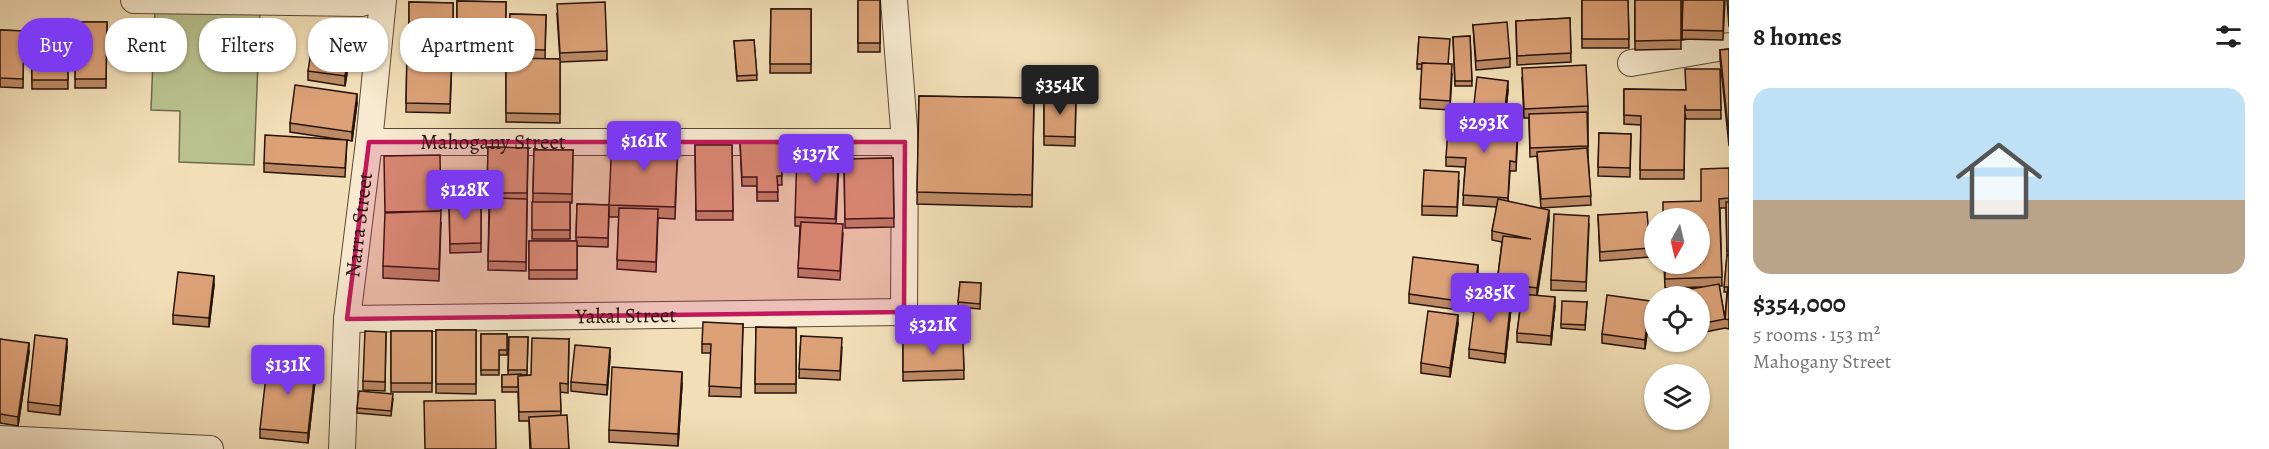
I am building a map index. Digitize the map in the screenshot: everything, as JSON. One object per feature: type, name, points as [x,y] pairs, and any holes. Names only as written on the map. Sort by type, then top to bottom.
[{"type":"street","points":[[134,0],[361,3],[372,0]]},
{"type":"street","name":"Narra Street","points":[[342,449],[347,320],[369,142],[383,0]]},
{"type":"street","points":[[894,0],[905,142]]},
{"type":"street","points":[[1631,63],[1729,45]]},
{"type":"street","name":"Mahogany Street","points":[[369,142],[905,142]]},
{"type":"street","name":"Yakal Street","points":[[347,320],[904,312],[905,142]]},
{"type":"street","points":[[11,443],[210,449]]},
{"type":"highlighted area","points":[[369,142],[905,142],[904,312],[347,319]]},
{"type":"green space","points":[[155,8],[260,12],[260,18],[199,18],[199,72],[258,72],[254,165],[179,162],[180,111],[151,110],[152,72],[187,72],[187,18],[155,18]]},
{"type":"building","points":[[858,0],[880,0],[880,43],[858,43]]},
{"type":"building","points":[[1582,0],[1628,0],[1629,39],[1582,39]]},
{"type":"building","points":[[1635,0],[1681,0],[1681,40],[1635,41]]},
{"type":"building","points":[[1683,0],[1724,0],[1723,31],[1682,30]]},
{"type":"building","points":[[1727,0],[1729,0],[1729,27]]},
{"type":"building","points":[[457,1],[506,2],[506,18],[457,18]]},
{"type":"building","points":[[409,2],[453,3],[453,18],[409,18]]},
{"type":"building","points":[[605,2],[607,51],[560,53],[557,4]]},
{"type":"building","points":[[771,9],[811,9],[811,64],[770,64]]},
{"type":"building","points":[[510,14],[546,15],[545,50],[535,50],[535,18],[510,18]]},
{"type":"building","points":[[1570,18],[1571,53],[1517,56],[1516,21]]},
{"type":"building","points":[[93,22],[105,22],[106,79],[75,79],[75,72],[93,72]]},
{"type":"building","points":[[1507,22],[1510,58],[1476,61],[1473,25]]},
{"type":"building","points":[[0,30],[18,31],[18,72],[23,72],[23,79],[0,78]]},
{"type":"building","points":[[1470,36],[1472,81],[1455,81],[1453,37]]},
{"type":"building","points":[[1419,37],[1450,39],[1448,64],[1417,64]]},
{"type":"building","points":[[754,40],[757,75],[737,76],[734,41]]},
{"type":"building","points":[[1729,49],[1729,137],[1720,50]]},
{"type":"building","points":[[535,59],[560,59],[560,114],[506,113],[506,72],[535,72]]},
{"type":"building","points":[[1422,63],[1452,64],[1450,101],[1420,99]]},
{"type":"building","points":[[1586,65],[1588,106],[1524,109],[1522,68]]},
{"type":"building","points":[[1685,69],[1720,69],[1721,110],[1686,110],[1685,105],[1684,170],[1640,170],[1641,116],[1624,115],[1624,89],[1686,90]]},
{"type":"building","points":[[32,72],[68,72],[68,80],[32,80]]},
{"type":"building","points":[[315,72],[346,72],[345,76]]},
{"type":"building","points":[[407,72],[451,72],[450,104],[406,103]]},
{"type":"building","points":[[1477,77],[1508,81],[1504,117],[1473,113]]},
{"type":"building","points":[[295,85],[357,94],[352,132],[290,123]]},
{"type":"building","points":[[1044,95],[1076,96],[1075,137],[1044,136]]},
{"type":"building","points":[[919,96],[1034,98],[1032,195],[917,192]]},
{"type":"building","points":[[1587,112],[1588,146],[1530,148],[1529,114]]},
{"type":"building","points":[[1449,116],[1518,122],[1516,162],[1510,161],[1508,198],[1463,195],[1466,158],[1446,157]]},
{"type":"building","points":[[1599,133],[1631,134],[1630,168],[1598,167]]},
{"type":"building","points":[[265,135],[347,140],[345,168],[264,163]]},
{"type":"building","points":[[612,137],[678,139],[675,207],[609,205]]},
{"type":"building","points":[[781,141],[782,176],[777,176],[778,192],[757,192],[757,177],[742,177],[740,142]]},
{"type":"building","points":[[695,145],[732,145],[733,211],[696,211]]},
{"type":"building","points":[[488,147],[528,148],[527,193],[487,193]]},
{"type":"building","points":[[1587,148],[1591,196],[1541,199],[1537,152]]},
{"type":"building","points":[[534,150],[573,150],[572,194],[533,193]]},
{"type":"building","points":[[797,151],[839,154],[835,219],[795,217]]},
{"type":"building","points":[[440,155],[441,211],[385,213],[384,156]]},
{"type":"building","points":[[893,158],[894,218],[845,219],[844,159]]},
{"type":"building","points":[[1729,168],[1729,198],[1719,199],[1722,277],[1665,279],[1665,274],[1710,274],[1710,208],[1663,208],[1663,202],[1701,201],[1701,169]]},
{"type":"building","points":[[1424,170],[1459,172],[1457,207],[1422,206]]},
{"type":"building","points":[[490,198],[527,199],[526,262],[488,261]]},
{"type":"building","points":[[481,199],[481,243],[450,244],[449,200]]},
{"type":"building","points":[[1498,199],[1549,210],[1537,288],[1497,283],[1503,236],[1531,239],[1492,231]]},
{"type":"building","points":[[532,202],[570,202],[570,230],[532,230]]},
{"type":"building","points":[[1726,202],[1729,202],[1729,251],[1727,251]]},
{"type":"building","points":[[577,204],[609,205],[608,238],[576,237]]},
{"type":"building","points":[[619,208],[658,209],[656,262],[617,260]]},
{"type":"building","points":[[441,211],[439,269],[383,266],[385,212]]},
{"type":"building","points":[[1644,212],[1644,248],[1600,252],[1598,215]]},
{"type":"building","points":[[1554,214],[1589,216],[1586,282],[1551,280]]},
{"type":"building","points":[[801,222],[843,224],[840,271],[798,268]]},
{"type":"building","points":[[529,241],[577,241],[577,270],[529,270]]},
{"type":"building","points":[[1727,255],[1729,256],[1729,287],[1724,287]]},
{"type":"building","points":[[1413,257],[1478,265],[1473,303],[1409,294]]},
{"type":"building","points":[[178,272],[214,276],[209,318],[173,315]]},
{"type":"building","points":[[960,282],[981,283],[980,304],[958,302]]},
{"type":"building","points":[[1719,284],[1725,319],[1710,322],[1710,286],[1708,286]]},
{"type":"building","points":[[1729,288],[1729,320],[1725,319]]},
{"type":"building","points":[[1522,294],[1555,297],[1551,336],[1517,333]]},
{"type":"building","points":[[1476,295],[1511,299],[1505,354],[1469,349]]},
{"type":"building","points":[[1607,295],[1644,300],[1644,340],[1602,334]]},
{"type":"building","points":[[1562,301],[1587,302],[1585,325],[1561,324]]},
{"type":"building","points":[[1428,311],[1458,315],[1450,368],[1421,363]]},
{"type":"building","points":[[703,322],[743,324],[741,388],[709,386],[711,344],[702,344]]},
{"type":"building","points":[[756,327],[796,328],[796,384],[755,384]]},
{"type":"building","points":[[436,330],[476,330],[476,384],[436,384]]},
{"type":"building","points":[[365,331],[386,332],[385,382],[363,381]]},
{"type":"building","points":[[391,331],[432,331],[432,383],[391,383]]},
{"type":"building","points":[[481,334],[507,334],[507,350],[499,350],[499,370],[481,370]]},
{"type":"building","points":[[35,335],[67,339],[60,406],[28,402]]},
{"type":"building","points":[[801,336],[842,338],[840,371],[799,369]]},
{"type":"building","points":[[509,337],[528,337],[527,370],[508,370]]},
{"type":"building","points":[[532,338],[569,339],[568,384],[560,383],[561,411],[519,412],[518,376],[531,375]]},
{"type":"building","points":[[0,339],[29,343],[18,417],[0,414]]},
{"type":"building","points":[[963,341],[964,370],[903,372],[903,342]]},
{"type":"building","points":[[575,345],[610,348],[607,385],[571,382]]},
{"type":"building","points":[[268,358],[316,363],[308,433],[260,429]]},
{"type":"building","points":[[612,367],[682,372],[678,434],[609,430]]},
{"type":"building","points":[[521,374],[518,376],[518,387],[502,387],[502,375]]},
{"type":"building","points":[[359,391],[393,394],[391,411],[357,408]]},
{"type":"building","points":[[495,400],[496,449],[425,449],[424,401]]},
{"type":"building","points":[[567,415],[569,449],[531,449],[529,417]]}]
